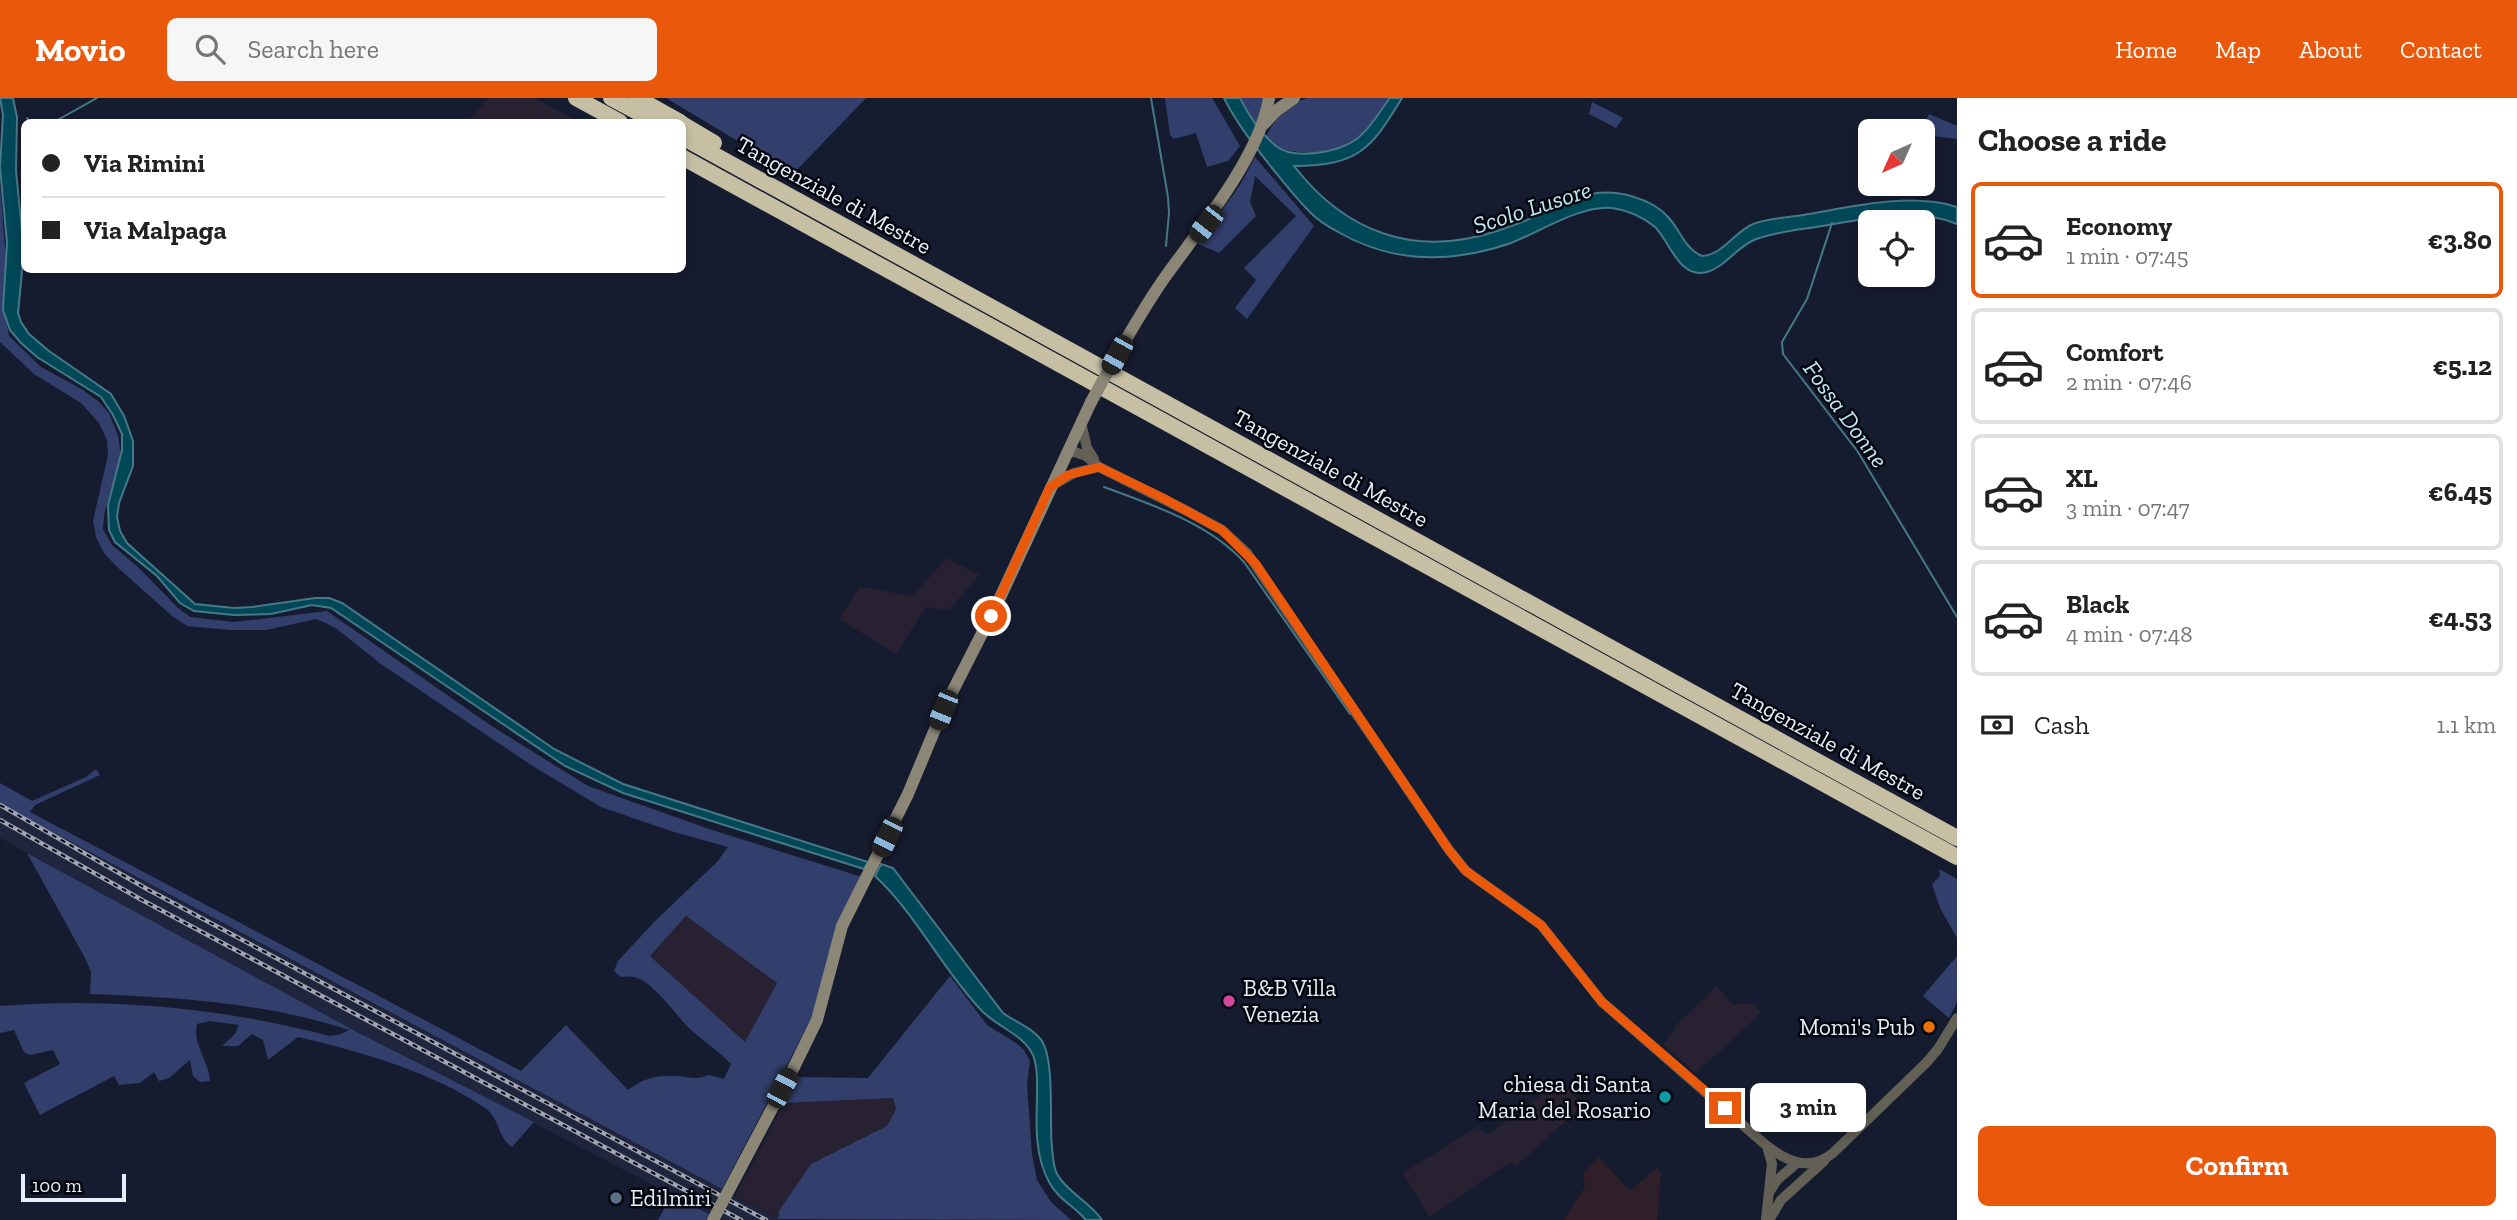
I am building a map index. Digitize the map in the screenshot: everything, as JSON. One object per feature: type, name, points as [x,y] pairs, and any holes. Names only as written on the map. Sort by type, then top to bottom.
[{"type":"highway","points":[[564,98],[613,118]]},
{"type":"highway","points":[[576,98],[613,118]]},
{"type":"highway","points":[[611,98],[650,119]]},
{"type":"highway","points":[[637,98],[674,119]]},
{"type":"highway","points":[[686,126],[789,190],[800,202]]},
{"type":"highway","name":"Tangenziale di Mestre","points":[[686,139],[1957,838]]},
{"type":"highway","name":"Tangenziale di Mestre","points":[[686,159],[1957,857]]},
{"type":"main road","points":[[1262,127],[1269,98]]},
{"type":"main road","points":[[713,1220],[817,1020],[837,942],[908,794],[943,710],[998,602],[1091,402],[1137,319],[1167,274],[1206,224],[1262,127],[1294,98]]},
{"type":"street","points":[[1081,422],[1087,448],[1099,467]]},
{"type":"street","points":[[1065,454],[1082,454],[1099,467],[1222,530],[1247,553],[1466,871],[1541,925],[1602,1002],[1767,1146],[1787,1160],[1797,1163],[1807,1164],[1825,1159]]},
{"type":"street","points":[[1050,487],[1068,475],[1099,467]]},
{"type":"street","points":[[1768,1220],[1776,1206],[1926,1063],[1957,1018]]},
{"type":"street","points":[[1767,1146],[1772,1164],[1768,1220]]},
{"type":"street","points":[[1795,1188],[1800,1175],[1797,1163]]},
{"type":"street","points":[[1770,1191],[1777,1180],[1797,1163]]},
{"type":"shaded area","points":[[0,98],[13,98],[17,117],[16,171],[21,221],[22,273],[18,313],[21,322],[29,334],[49,351],[111,394],[124,416],[133,441],[133,466],[119,503],[117,517],[120,531],[127,543],[195,604],[234,608],[315,598],[329,598],[342,603],[554,749],[623,784],[868,862],[864,869],[623,793],[565,766],[331,608],[312,605],[271,614],[234,615],[194,611],[180,603],[157,576],[115,542],[109,530],[108,505],[122,450],[122,434],[113,415],[101,397],[37,357],[10,330],[3,310],[7,243],[0,167],[3,115]]},
{"type":"shaded area","points":[[488,98],[535,98],[574,119],[470,119]]},
{"type":"shaded area","points":[[666,98],[866,98],[793,174]]},
{"type":"shaded area","points":[[1165,98],[1212,98],[1240,146],[1228,161],[1207,167],[1196,133],[1174,139],[1170,135]]},
{"type":"shaded area","points":[[1224,98],[1240,98],[1255,124],[1284,151],[1318,153],[1341,147],[1359,137],[1390,98],[1402,98],[1381,131],[1360,152],[1333,162],[1294,166],[1314,189],[1359,223],[1384,234],[1410,240],[1438,242],[1467,239],[1509,227],[1580,198],[1602,193],[1622,194],[1653,205],[1669,218],[1691,249],[1702,256],[1716,252],[1757,223],[1880,202],[1919,201],[1957,207],[1957,224],[1935,218],[1935,210],[1858,210],[1858,220],[1754,240],[1713,269],[1697,273],[1682,265],[1660,233],[1645,220],[1623,210],[1599,208],[1573,215],[1508,244],[1487,250],[1444,257],[1401,255],[1360,243],[1316,218],[1240,126]]},
{"type":"shaded area","points":[[1240,98],[1266,98],[1257,127]]},
{"type":"shaded area","points":[[1307,98],[1390,98],[1363,132],[1343,147],[1316,153],[1289,151],[1277,147],[1266,136],[1270,129],[1288,108]]},
{"type":"shaded area","points":[[1592,102],[1623,118],[1616,128],[1589,114]]},
{"type":"shaded area","points":[[1929,114],[1957,126],[1957,139],[1936,137],[1936,119],[1927,119]]},
{"type":"shaded area","points":[[1255,157],[1314,226],[1247,319],[1235,308],[1256,280],[1244,268],[1296,216],[1255,176],[1250,202],[1256,216],[1219,253],[1196,243],[1201,240],[1240,185]]},
{"type":"shaded area","points":[[0,185],[6,260],[3,302],[9,336],[41,367],[83,390],[109,413],[118,436],[121,455],[104,515],[103,529],[112,545],[178,608],[190,617],[234,622],[327,611],[490,725],[588,786],[709,829],[862,877],[813,1015],[722,1189],[0,804],[0,783],[32,801],[86,777],[96,769],[100,775],[35,805],[30,812],[521,1071],[566,1025],[628,1090],[645,1080],[662,1076],[696,1078],[708,1075],[724,1079],[731,1064],[689,1028],[649,985],[635,977],[621,977],[614,971],[618,961],[655,921],[717,862],[728,847],[601,807],[531,765],[381,664],[326,623],[316,619],[266,630],[230,630],[187,626],[172,616],[115,565],[104,553],[96,537],[93,521],[108,455],[107,440],[99,423],[81,403],[34,374],[0,342]],"holes":[[[686,916],[777,983],[745,1042],[650,956]]]},
{"type":"shaded area","points":[[947,558],[979,575],[949,610],[926,607],[896,654],[839,619],[860,587],[912,596]]},
{"type":"shaded area","points":[[0,804],[780,1220],[721,1220],[726,1211],[715,1205],[709,1214],[357,1032],[0,838]]},
{"type":"shaded area","points":[[27,853],[357,1032],[534,1122],[512,1147],[485,1108],[465,1095],[419,1073],[370,1056],[298,1037],[268,1060],[263,1040],[252,1034],[238,1046],[222,1046],[235,1034],[239,1025],[210,1021],[197,1024],[196,1031],[210,1081],[200,1082],[193,1076],[190,1060],[169,1078],[159,1081],[154,1072],[140,1083],[119,1085],[114,1076],[40,1115],[24,1083],[60,1064],[53,1050],[30,1055],[24,1052],[14,1030],[0,1033],[0,1006],[125,1004],[249,1018],[330,1036],[349,1030],[286,1013],[221,1003],[90,994],[91,972],[85,958]]},
{"type":"shaded area","points":[[881,864],[893,868],[1003,1013],[1029,1029],[1042,1041],[1049,1063],[1051,1137],[1056,1171],[1061,1180],[1102,1220],[1086,1220],[1056,1193],[1044,1172],[1037,1141],[1036,1071],[1029,1048],[987,1016],[967,994],[904,908],[875,876]]},
{"type":"shaded area","points":[[1939,869],[1957,879],[1957,938],[1940,908],[1932,884],[1940,876]]},
{"type":"shaded area","points":[[686,916],[777,983],[745,1043],[650,956]]},
{"type":"shaded area","points":[[1957,956],[1957,1002],[1949,1018],[1923,996]]},
{"type":"shaded area","points":[[950,976],[987,1025],[1016,1043],[1030,1061],[1027,1085],[1032,1154],[1037,1180],[1051,1202],[1071,1220],[778,1219],[779,1211],[811,1164],[887,1126],[896,1109],[893,1098],[784,1103],[797,1077],[868,1078]]},
{"type":"shaded area","points":[[1717,986],[1733,1005],[1752,1003],[1761,1013],[1696,1073],[1663,1045],[1676,1028],[1674,1027]]},
{"type":"shaded area","points":[[1560,1081],[1583,1105],[1516,1166],[1509,1163],[1429,1217],[1403,1173],[1477,1127],[1487,1135]]},
{"type":"shaded area","points":[[893,1098],[896,1109],[887,1126],[811,1164],[779,1212],[778,1219],[735,1196],[784,1103]]},
{"type":"shaded area","points":[[1599,1157],[1630,1191],[1657,1168],[1661,1172],[1657,1220],[1564,1220],[1585,1187],[1583,1173]]},
{"type":"shaded area","points":[[671,1196],[709,1214],[706,1220],[658,1220]]},
{"type":"waterway","points":[[59,119],[97,98]]},
{"type":"waterway","points":[[1151,98],[1168,197],[1166,246]]},
{"type":"waterway","name":"Fossa Donne","points":[[1832,223],[1807,299],[1782,342],[1783,354],[1858,452],[1957,617]]},
{"type":"waterway","points":[[1104,487],[1179,517],[1230,548],[1244,562],[1350,714]]},
{"type":"railway","points":[[0,805],[147,889],[766,1220]]},
{"type":"railway","points":[[0,820],[142,900],[741,1220]]},
{"type":"place","name":"B&B Villa Venezia","points":[[1229,1001]]},
{"type":"place","name":"Momi's Pub","points":[[1929,1027]]},
{"type":"place","name":"chiesa di Santa Maria del Rosario","points":[[1665,1097]]},
{"type":"place","name":"Edilmiri","points":[[616,1198]]},
{"type":"route","points":[[991,616],[1050,487],[1068,475],[1099,467],[1222,530],[1256,564],[1449,850],[1466,871],[1541,925],[1602,1002],[1725,1108]]},
{"type":"water label","name":"Scolo Lusore","points":[[1532,207]]}]
